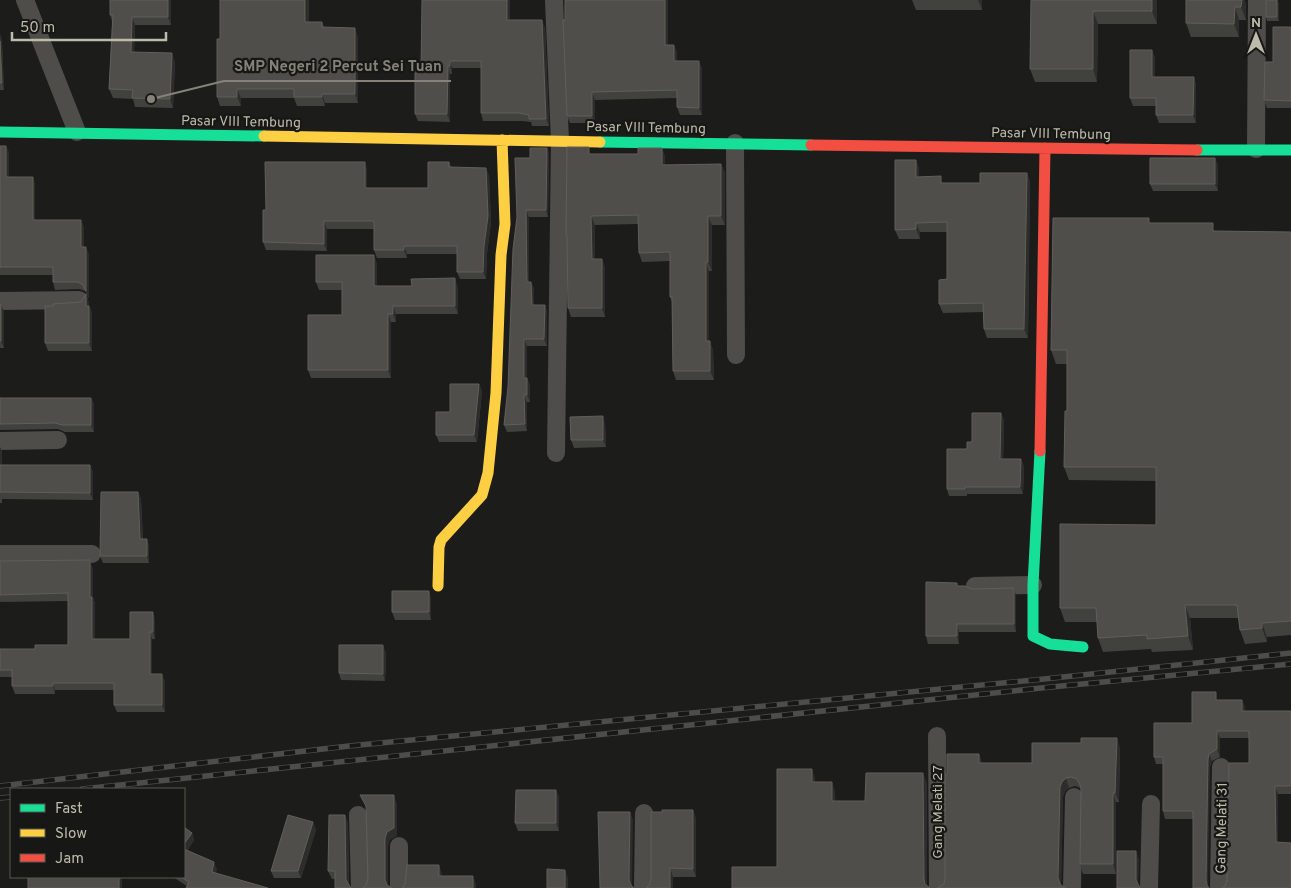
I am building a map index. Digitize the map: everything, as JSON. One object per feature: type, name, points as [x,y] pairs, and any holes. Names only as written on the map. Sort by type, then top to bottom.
[{"type":"street","points":[[25,0],[70,132]]},
{"type":"street","points":[[554,0],[560,141],[556,453]]},
{"type":"street","points":[[1256,149],[1257,0]]},
{"type":"street","name":"Pasar VIII Tembung","points":[[0,132],[1291,150]]},
{"type":"street","points":[[438,586],[439,547],[441,540],[482,495],[488,474],[496,393],[501,255],[505,224],[502,140]]},
{"type":"street","points":[[735,143],[736,355]]},
{"type":"street","points":[[1045,148],[1042,426],[1033,585],[1033,636],[1039,642],[1083,647]]},
{"type":"street","points":[[0,301],[79,300]]},
{"type":"street","points":[[0,440],[58,440]]},
{"type":"street","points":[[0,554],[92,554]]},
{"type":"street","points":[[975,586],[1033,585]]},
{"type":"street","name":"Gang Melati 27","points":[[937,736],[938,888]]},
{"type":"street","name":"Gang Melati 31","points":[[1219,888],[1222,767]]},
{"type":"street","points":[[1072,888],[1074,797]]},
{"type":"street","points":[[1149,888],[1151,804]]},
{"type":"street","points":[[643,888],[644,813]]},
{"type":"street","points":[[358,815],[360,888]]},
{"type":"street","points":[[399,846],[399,888]]},
{"type":"building","points":[[110,0],[168,0],[168,17],[132,17],[131,52],[172,53],[170,99],[132,98],[133,90],[109,89],[113,15],[110,15]]},
{"type":"building","points":[[220,0],[305,0],[305,22],[322,22],[322,27],[355,28],[355,94],[322,94],[322,97],[294,97],[294,89],[237,89],[237,97],[217,97],[217,39],[220,39]]},
{"type":"building","points":[[422,0],[507,0],[507,20],[542,20],[546,119],[529,119],[529,115],[519,113],[481,113],[481,61],[450,61],[450,66],[448,66],[447,114],[415,114],[415,68],[421,68]]},
{"type":"building","points":[[565,0],[665,0],[665,45],[674,45],[674,61],[699,61],[699,108],[677,107],[677,90],[592,92],[592,116],[567,116],[563,20],[565,20]]},
{"type":"building","points":[[1031,0],[1152,0],[1152,11],[1093,11],[1093,69],[1030,69]]},
{"type":"building","points":[[1186,0],[1242,0],[1241,7],[1235,7],[1234,24],[1186,23]]},
{"type":"building","points":[[1266,0],[1277,0],[1277,17],[1266,17]]},
{"type":"building","points":[[1273,27],[1291,27],[1291,101],[1264,100],[1265,62],[1273,62]]},
{"type":"building","points":[[0,41],[2,83],[0,83]]},
{"type":"building","points":[[1130,50],[1152,50],[1152,77],[1194,77],[1193,115],[1156,115],[1156,98],[1130,98]]},
{"type":"building","points":[[0,146],[6,146],[6,177],[33,177],[33,220],[81,220],[81,247],[86,247],[86,291],[82,284],[77,282],[53,282],[53,267],[0,267]]},
{"type":"building","points":[[567,147],[589,147],[589,154],[638,154],[638,148],[662,148],[662,165],[721,164],[721,216],[708,216],[706,341],[710,341],[710,371],[673,371],[670,252],[639,253],[638,215],[591,216],[592,259],[602,259],[602,308],[568,308],[566,235]]},
{"type":"building","points":[[530,148],[547,148],[546,210],[526,210],[527,282],[531,282],[532,305],[545,305],[544,339],[524,339],[524,378],[527,378],[527,395],[524,395],[525,424],[504,425],[508,387],[513,249],[517,217],[515,158],[530,158]]},
{"type":"building","points":[[1150,158],[1215,158],[1215,184],[1150,184]]},
{"type":"building","points":[[895,160],[916,160],[916,177],[941,176],[941,183],[980,183],[980,173],[1027,173],[1024,329],[984,329],[983,303],[939,304],[939,280],[947,279],[947,222],[916,223],[916,229],[895,230]]},
{"type":"building","points":[[265,162],[365,162],[365,188],[428,188],[428,162],[449,162],[449,167],[486,168],[488,216],[483,272],[457,272],[457,246],[404,246],[404,250],[374,250],[374,221],[324,221],[324,244],[263,242],[263,210],[266,210]]},
{"type":"building","points":[[1053,218],[1149,218],[1149,223],[1213,223],[1213,231],[1291,232],[1291,621],[1262,623],[1262,628],[1240,630],[1237,605],[1185,605],[1188,636],[1147,639],[1147,635],[1098,638],[1096,608],[1060,608],[1060,524],[1156,525],[1156,467],[1064,467],[1065,411],[1067,411],[1067,350],[1051,350]]},
{"type":"building","points":[[316,255],[374,255],[374,286],[412,286],[411,279],[455,278],[455,306],[393,306],[393,314],[388,314],[388,370],[308,370],[308,315],[342,315],[342,282],[316,282]]},
{"type":"building","points":[[86,294],[86,306],[89,306],[89,343],[45,343],[45,306],[81,302]]},
{"type":"building","points":[[1,304],[1,341],[0,341]]},
{"type":"building","points":[[450,384],[479,384],[474,435],[436,435],[436,412],[450,412]]},
{"type":"building","points":[[0,398],[91,398],[91,425],[62,425],[55,423],[0,424]]},
{"type":"building","points":[[972,413],[1001,413],[1000,459],[1021,459],[1020,487],[965,487],[965,489],[947,489],[947,449],[967,449],[967,442],[972,442]]},
{"type":"building","points":[[603,416],[603,440],[571,440],[570,417]]},
{"type":"building","points":[[0,465],[90,465],[90,493],[0,492]]},
{"type":"building","points":[[101,492],[138,492],[140,539],[147,539],[147,556],[100,556]]},
{"type":"building","points":[[90,560],[92,639],[130,639],[130,612],[153,612],[153,632],[150,632],[150,674],[162,674],[162,705],[114,705],[114,683],[53,683],[53,686],[12,686],[12,670],[0,670],[0,649],[35,649],[35,645],[68,645],[68,593],[0,595],[0,561]]},
{"type":"building","points":[[926,582],[957,583],[957,586],[965,586],[972,589],[1014,588],[1014,624],[957,624],[957,636],[926,636]]},
{"type":"building","points":[[392,591],[429,591],[429,612],[392,612]]},
{"type":"building","points":[[339,645],[383,645],[383,674],[339,673]]},
{"type":"building","points":[[1192,692],[1216,692],[1216,700],[1242,700],[1242,711],[1291,711],[1291,786],[1275,786],[1276,842],[1291,843],[1291,888],[1222,888],[1227,881],[1229,763],[1249,763],[1249,731],[1217,731],[1217,749],[1209,754],[1208,759],[1206,880],[1209,888],[1193,888],[1193,811],[1163,811],[1163,757],[1154,757],[1154,723],[1192,723]]},
{"type":"building","points":[[1081,738],[1117,738],[1115,793],[1113,793],[1113,864],[1080,864],[1081,787],[1077,779],[1071,777],[1066,778],[1060,787],[1058,878],[1060,884],[1065,888],[937,888],[944,884],[945,879],[945,774],[947,774],[947,754],[979,754],[979,763],[1032,763],[1032,743],[1081,743]]},
{"type":"building","points":[[777,769],[812,769],[812,782],[832,782],[832,801],[865,801],[866,773],[923,773],[924,879],[925,884],[930,888],[732,888],[732,867],[777,867]]},
{"type":"building","points":[[516,790],[556,790],[556,823],[515,823]]},
{"type":"building","points":[[360,795],[394,795],[394,828],[387,832],[385,838],[385,880],[387,885],[392,888],[363,888],[368,879],[366,806]]},
{"type":"building","points":[[662,810],[693,810],[693,869],[670,868],[670,888],[646,888],[651,880],[651,812],[662,812]]},
{"type":"building","points":[[598,812],[630,812],[629,880],[634,888],[600,888]]},
{"type":"building","points":[[288,815],[313,822],[298,871],[271,871]]},
{"type":"building","points":[[329,815],[345,815],[346,880],[351,888],[335,888],[335,871],[328,871]]},
{"type":"building","points":[[185,828],[192,833],[185,843]]},
{"type":"building","points":[[185,849],[214,862],[212,872],[268,888],[186,888],[189,882],[183,878],[185,878]]},
{"type":"building","points":[[1117,851],[1136,851],[1136,880],[1140,888],[1117,888]]},
{"type":"building","points":[[407,865],[439,865],[439,876],[473,876],[473,888],[402,888],[405,884]]},
{"type":"building","points":[[547,869],[565,870],[565,888],[547,888]]},
{"type":"building","points":[[28,878],[119,878],[119,888],[28,888]]},
{"type":"railway","points":[[0,786],[349,746],[1044,679],[1291,653]]},
{"type":"railway","points":[[91,788],[1041,688],[1291,664]]},
{"type":"railway","points":[[0,798],[10,797]]},
{"type":"traffic: fast","points":[[0,132],[264,136]]},
{"type":"traffic: fast","points":[[600,142],[811,145]]},
{"type":"traffic: fast","points":[[1197,150],[1291,150]]},
{"type":"traffic: fast","points":[[1040,451],[1033,585],[1033,636],[1050,644],[1083,647]]},
{"type":"traffic: slow","points":[[264,136],[600,142]]},
{"type":"traffic: slow","points":[[438,586],[439,547],[441,540],[482,495],[488,473],[496,393],[501,255],[505,224],[502,140]]},
{"type":"traffic: jam","points":[[811,145],[1197,150]]},
{"type":"traffic: jam","points":[[1040,451],[1045,148]]},
{"type":"place","name":"SMP Negeri 2 Percut Sei Tuan","points":[[151,99]]}]
